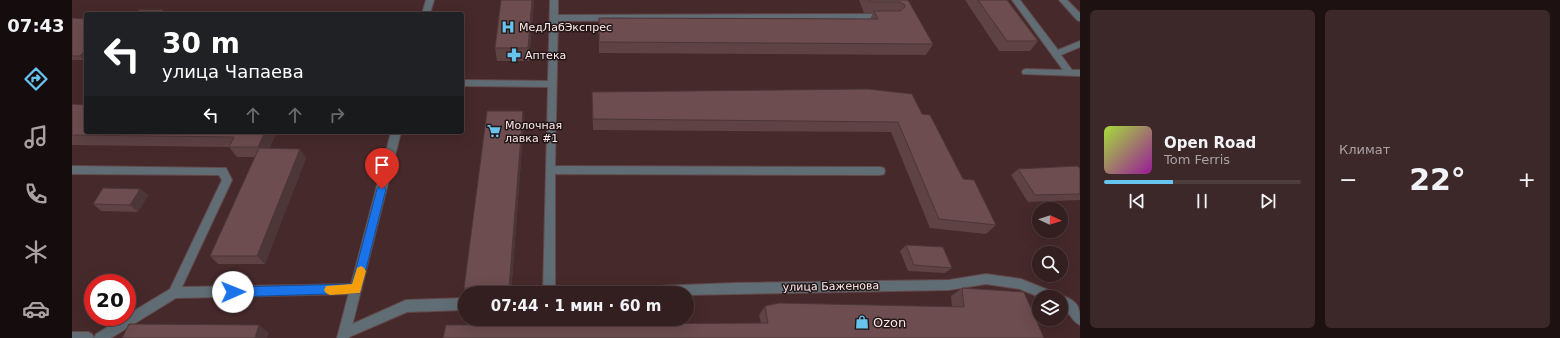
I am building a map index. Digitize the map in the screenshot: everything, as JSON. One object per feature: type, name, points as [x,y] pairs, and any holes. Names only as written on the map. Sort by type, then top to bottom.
[{"type":"street","points":[[427,12],[430,0]]},
{"type":"street","points":[[549,286],[551,84],[554,0]]},
{"type":"street","points":[[1016,0],[1070,73]]},
{"type":"street","points":[[1064,0],[1080,18]]},
{"type":"street","points":[[554,18],[894,17]]},
{"type":"street","points":[[1057,54],[1080,44]]},
{"type":"street","points":[[1026,72],[1080,73]]},
{"type":"street","points":[[464,83],[551,84]]},
{"type":"street","points":[[344,336],[395,134]]},
{"type":"street","points":[[72,170],[222,171],[227,180],[174,293]]},
{"type":"street","points":[[550,170],[880,172]]},
{"type":"street","name":"улица Баженова","points":[[694,289],[742,287],[949,285],[986,279],[1021,284],[1035,290]]},
{"type":"street","points":[[100,338],[174,293],[356,289]]},
{"type":"street","points":[[344,336],[406,306],[458,304]]},
{"type":"street","points":[[1068,304],[1080,319]]},
{"type":"street","points":[[72,338],[88,338]]},
{"type":"building","points":[[501,0],[532,0],[528,48],[495,48]]},
{"type":"building","points":[[869,0],[908,0],[933,44],[599,42],[599,18],[878,19],[874,11],[900,11],[905,7],[905,5],[900,2],[870,2]]},
{"type":"building","points":[[978,0],[1007,0],[1038,41],[1007,41]]},
{"type":"building","points":[[139,10],[163,10],[162,12],[138,12]]},
{"type":"building","points":[[72,18],[84,19],[84,51],[80,56],[72,56]]},
{"type":"building","points":[[868,89],[912,94],[922,114],[930,115],[963,179],[974,180],[996,225],[939,219],[898,122],[593,119],[592,92]]},
{"type":"building","points":[[72,104],[84,105],[84,134],[264,134],[258,147],[229,147],[234,137],[72,135]]},
{"type":"building","points":[[487,111],[523,111],[509,286],[464,286]]},
{"type":"building","points":[[259,148],[300,149],[257,256],[210,256]]},
{"type":"building","points":[[1078,166],[1080,169],[1080,194],[1035,195],[1018,169]]},
{"type":"building","points":[[103,188],[140,189],[130,205],[93,204]]},
{"type":"building","points":[[906,245],[943,247],[952,268],[914,265]]},
{"type":"building","points":[[962,288],[1024,292],[1032,310],[1032,326],[1039,326],[1044,338],[443,338],[446,325],[694,326],[694,323],[768,323],[765,306],[779,303],[964,307]]},
{"type":"building","points":[[136,324],[259,325],[255,338],[122,338],[128,326],[136,326]]},
{"type":"slow traffic","points":[[330,290],[356,289],[361,271]]},
{"type":"place","name":"МедЛабЭкспрес","points":[[508,27]]},
{"type":"place","name":"Аптека","points":[[514,55]]},
{"type":"place","name":"Молочная лавка #1","points":[[494,131]]},
{"type":"place","name":"Ozon","points":[[862,322]]},
{"type":"route","points":[[233,292],[356,289],[382,189]]}]
